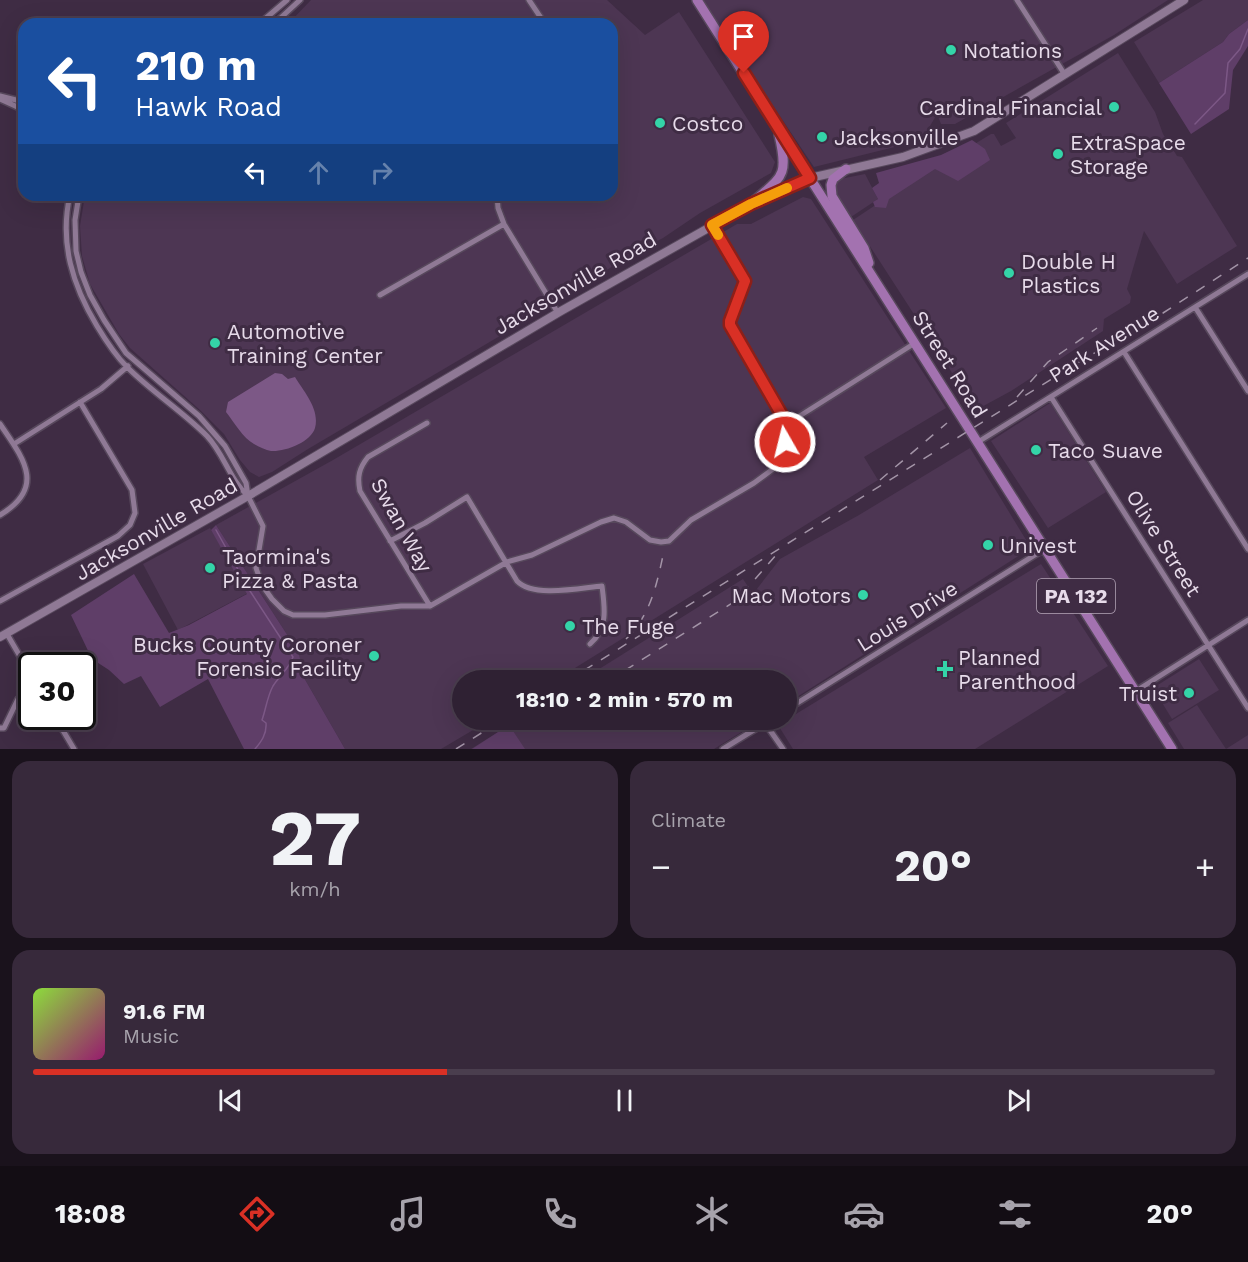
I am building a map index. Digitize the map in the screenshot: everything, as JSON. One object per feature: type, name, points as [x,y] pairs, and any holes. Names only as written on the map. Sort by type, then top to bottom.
[{"type":"main road","name":"Street Road","points":[[696,0],[871,272],[1172,749]]},
{"type":"main road","name":"Jacksonville Road","points":[[3,636],[712,225],[751,204],[810,178],[912,154],[974,131],[1184,0]]},
{"type":"main road","points":[[751,204],[779,178],[785,167],[777,126]]},
{"type":"main road","points":[[846,169],[834,179],[831,185],[832,196],[864,248],[871,272]]},
{"type":"street","points":[[266,18],[287,0]]},
{"type":"street","points":[[280,18],[300,0]]},
{"type":"street","points":[[529,0],[541,18]]},
{"type":"street","points":[[1017,0],[1065,75]]},
{"type":"street","points":[[0,98],[18,101]]},
{"type":"street","points":[[0,98],[18,107]]},
{"type":"street","points":[[69,201],[66,238],[73,277],[95,323],[108,344],[127,367],[209,438],[239,488],[248,496]]},
{"type":"street","points":[[78,201],[75,220],[78,262],[84,281],[104,320],[134,361],[199,416],[225,446],[246,483],[248,496],[263,525],[256,568],[262,585],[272,599],[293,615],[326,615],[401,606],[430,606],[507,562],[532,555],[614,518],[626,522],[650,540],[669,541],[692,520],[754,483],[777,466],[784,454],[787,424],[730,325],[745,281],[712,225]]},
{"type":"street","points":[[497,201],[504,224],[558,313]]},
{"type":"street","points":[[380,295],[504,224]]},
{"type":"street","name":"Park Avenue","points":[[978,442],[1248,274]]},
{"type":"street","points":[[1195,307],[1248,391]]},
{"type":"street","points":[[787,424],[916,343]]},
{"type":"street","points":[[1124,352],[1248,549]]},
{"type":"street","points":[[14,444],[101,389],[134,361]]},
{"type":"street","name":"Olive Street","points":[[1051,397],[1248,708]]},
{"type":"street","points":[[0,601],[118,536],[132,521],[135,504],[132,490],[80,402]]},
{"type":"street","name":"Swan Way","points":[[427,423],[368,458],[361,466],[357,479],[360,491],[430,606]]},
{"type":"street","points":[[0,424],[14,444],[26,468],[27,483],[19,501],[0,514]]},
{"type":"street","points":[[390,541],[467,497],[519,584],[527,589],[548,591],[602,586],[605,621],[600,633],[590,644]]},
{"type":"street","name":"Louis Drive","points":[[797,703],[1046,548]]},
{"type":"street","points":[[1136,691],[1248,620]]},
{"type":"street","points":[[3,636],[18,657]]},
{"type":"street","points":[[0,728],[4,728],[9,721],[18,699]]},
{"type":"street","points":[[63,730],[74,749]]},
{"type":"street","points":[[723,749],[753,730]]},
{"type":"street","points":[[772,730],[783,749]]},
{"type":"shaded area","points":[[311,0],[607,0],[645,35],[679,12],[775,162],[771,173],[700,213],[663,238],[632,254],[534,316],[272,472],[259,477],[250,472],[240,460],[224,434],[130,348],[119,334],[90,284],[82,256],[80,226],[84,201],[618,201],[618,18],[294,18]]},
{"type":"shaded area","points":[[702,0],[1168,0],[1114,35],[955,124],[941,124],[937,114],[919,141],[814,167]]},
{"type":"shaded area","points":[[1203,0],[1248,0],[1248,20],[1229,34],[1223,42],[1159,83],[1134,42]]},
{"type":"shaded area","points":[[1248,20],[1248,46],[1233,70],[1229,109],[1191,134],[1159,83],[1223,42],[1229,34]]},
{"type":"shaded area","points":[[1118,53],[1155,112],[1163,134],[1177,156],[1182,157],[1237,246],[1177,284],[1144,231],[1127,289],[1131,297],[1130,303],[1104,319],[1103,331],[1011,391],[976,410],[853,220],[991,134],[994,134],[1001,146],[1016,138],[1006,123]]},
{"type":"shaded area","points":[[972,140],[985,149],[990,160],[958,181],[935,169],[889,199],[886,208],[875,207],[873,202],[878,199],[872,188],[879,183],[876,173],[941,155]]},
{"type":"shaded area","points":[[865,174],[878,199],[848,219],[835,197],[835,182]]},
{"type":"shaded area","points":[[803,197],[811,199],[946,408],[864,457],[878,480],[572,670],[452,670],[452,730],[473,730],[441,749],[345,749],[303,676],[299,653],[216,525],[333,460],[737,224],[751,224]]},
{"type":"shaded area","points":[[275,373],[282,374],[288,379],[295,377],[313,407],[316,421],[313,433],[303,442],[290,448],[271,451],[250,441],[226,412],[228,402]]},
{"type":"shaded area","points":[[1050,403],[1106,492],[1048,528],[991,441]]},
{"type":"shaded area","points":[[970,448],[1031,548],[797,697],[797,670],[598,670],[743,579],[753,594],[780,559],[859,515]]},
{"type":"shaded area","points":[[216,525],[299,653],[303,676],[345,749],[244,749],[208,679],[160,707],[141,676],[124,684],[96,662],[96,652],[89,652],[71,615],[134,574],[169,633],[247,594],[211,530]]},
{"type":"shaded area","points":[[210,528],[248,593],[178,630],[143,564]]},
{"type":"shaded area","points":[[1041,564],[1108,666],[975,749],[793,749],[781,730],[797,730],[797,713]]},
{"type":"shaded area","points":[[1199,659],[1219,690],[1172,719],[1153,688]]},
{"type":"shaded area","points":[[1197,705],[1226,749],[1184,749],[1168,723]]},
{"type":"shaded area","points":[[501,730],[745,730],[714,749],[471,749]]},
{"type":"shaded area","points":[[501,730],[512,730],[525,749],[472,749]]},
{"type":"shaded area","points":[[1248,735],[1248,749],[1226,749]]},
{"type":"waterway","points":[[1195,124],[1225,93],[1228,63],[1240,49],[1248,29]]},
{"type":"waterway","points":[[216,530],[250,591],[293,657],[271,690],[262,720],[266,723],[266,731],[255,749]]},
{"type":"railway","points":[[585,670],[1079,362],[1163,313],[1248,258]]},
{"type":"railway","points":[[1017,397],[1048,362],[1097,328]]},
{"type":"railway","points":[[880,480],[947,423]]},
{"type":"railway","points":[[626,639],[642,620],[652,598],[664,551]]},
{"type":"railway","points":[[626,670],[737,600],[776,555]]},
{"type":"railway","points":[[456,749],[486,730]]},
{"type":"slow traffic","points":[[718,235],[712,225],[787,188]]},
{"type":"place","name":"Notations","points":[[951,50]]},
{"type":"place","name":"Cardinal Financial","points":[[1114,107]]},
{"type":"place","name":"Costco","points":[[660,123]]},
{"type":"place","name":"Jacksonville","points":[[822,137]]},
{"type":"place","name":"ExtraSpace Storage","points":[[1058,154]]},
{"type":"place","name":"Double H Plastics","points":[[1009,273]]},
{"type":"place","name":"Automotive Training Center","points":[[215,343]]},
{"type":"place","name":"Taco Suave","points":[[1036,450]]},
{"type":"place","name":"Univest","points":[[988,545]]},
{"type":"place","name":"Taormina's Pizza & Pasta","points":[[210,568]]},
{"type":"place","name":"Mac Motors","points":[[863,595]]},
{"type":"place","name":"The Fuge","points":[[570,626]]},
{"type":"place","name":"Bucks County Coroner Forensic Facility","points":[[374,656]]},
{"type":"place","name":"Planned Parenthood","points":[[945,669]]},
{"type":"place","name":"Truist","points":[[1189,693]]},
{"type":"route","points":[[744,73],[810,178],[751,204],[712,225],[745,281],[730,325],[787,424],[785,442]]}]
